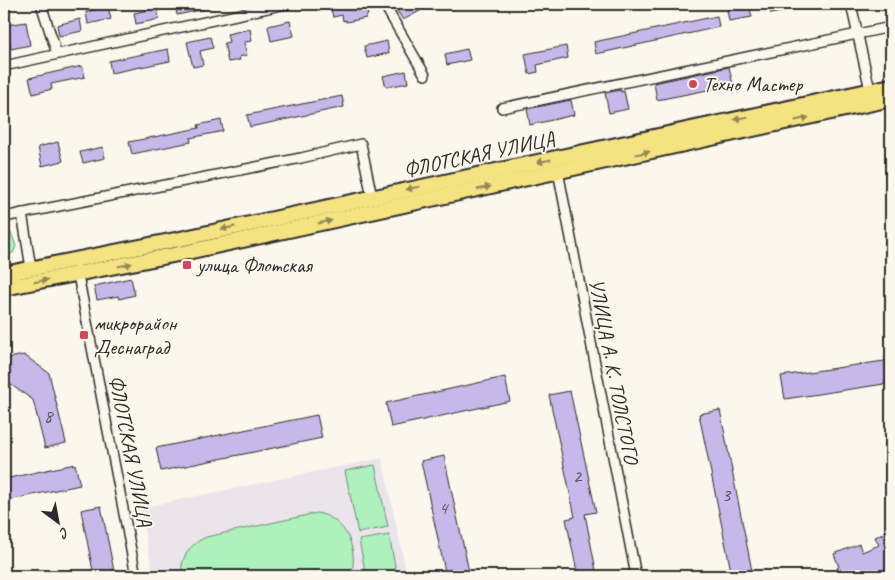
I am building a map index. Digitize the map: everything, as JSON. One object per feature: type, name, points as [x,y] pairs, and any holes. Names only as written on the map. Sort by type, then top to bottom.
[{"type":"main road","name":"ФЛОТСКАЯ УЛИЦА","points":[[4,274],[180,239],[891,86]]},
{"type":"main road","name":"ФЛОТСКАЯ УЛИЦА","points":[[4,288],[78,275],[891,99]]},
{"type":"street","points":[[41,4],[57,54]]},
{"type":"street","points":[[4,66],[286,4]]},
{"type":"street","points":[[384,4],[425,76]]},
{"type":"street","points":[[851,4],[870,90]]},
{"type":"street","name":"ФЛОТСКАЯ УЛИЦА","points":[[502,108],[891,27]]},
{"type":"street","points":[[4,217],[301,158],[361,144],[372,197]]},
{"type":"street","name":"УЛИЦА А. К. ТОЛСТОГО","points":[[558,171],[636,576]]},
{"type":"street","points":[[22,213],[31,268]]},
{"type":"street","name":"ФЛОТСКАЯ УЛИЦА","points":[[75,260],[136,576]]},
{"type":"shaded area","points":[[382,458],[407,576],[154,576],[139,508]]},
{"type":"green space","points":[[4,231],[11,233],[16,246],[13,253],[4,256]]},
{"type":"green space","points":[[375,465],[388,527],[358,533],[345,471]]},
{"type":"green space","points":[[317,513],[336,521],[348,537],[353,556],[351,576],[181,576],[184,557],[187,552],[206,537]]},
{"type":"green space","points":[[389,535],[397,576],[366,576],[359,540]]},
{"type":"building","points":[[175,4],[209,4],[210,8],[177,15]]},
{"type":"building","points":[[365,4],[368,15],[366,18],[343,21],[342,15],[333,17],[330,5]]},
{"type":"building","points":[[393,4],[416,4],[420,11],[403,20]]},
{"type":"building","points":[[769,4],[799,4],[799,8],[771,14]]},
{"type":"building","points":[[749,5],[752,17],[729,21],[727,10]]},
{"type":"building","points":[[108,7],[111,19],[88,24],[86,12]]},
{"type":"building","points":[[157,8],[159,19],[136,24],[134,13]]},
{"type":"building","points":[[717,16],[719,27],[596,54],[594,42]]},
{"type":"building","points":[[80,19],[82,31],[59,36],[57,25]]},
{"type":"building","points":[[290,21],[294,36],[271,41],[268,26]]},
{"type":"building","points":[[26,22],[30,45],[11,49],[7,25]]},
{"type":"building","points":[[250,29],[252,41],[244,42],[247,55],[239,57],[240,60],[228,62],[224,43],[229,42],[227,34]]},
{"type":"building","points":[[210,37],[213,48],[200,51],[203,65],[193,67],[187,42]]},
{"type":"building","points":[[387,41],[389,53],[367,58],[364,46]]},
{"type":"building","points":[[566,46],[568,58],[537,65],[538,72],[529,74],[525,54]]},
{"type":"building","points":[[168,49],[170,61],[111,73],[109,61]]},
{"type":"building","points":[[467,49],[470,60],[447,65],[445,54]]},
{"type":"building","points":[[82,66],[85,77],[51,84],[52,89],[33,94],[29,78]]},
{"type":"building","name":"Техно Мастер","points":[[729,67],[733,85],[657,100],[654,83]]},
{"type":"building","points":[[406,71],[408,83],[386,87],[383,76]]},
{"type":"building","points":[[621,90],[621,92],[624,91],[628,109],[609,113],[605,93]]},
{"type":"building","points":[[342,96],[344,107],[250,127],[247,115]]},
{"type":"building","points":[[571,100],[574,115],[530,125],[527,109]]},
{"type":"building","points":[[221,120],[223,131],[190,138],[191,142],[132,154],[129,142],[199,128],[198,125]]},
{"type":"building","points":[[58,142],[63,161],[42,166],[38,147]]},
{"type":"building","points":[[103,147],[105,158],[83,163],[80,152]]},
{"type":"building","points":[[131,278],[135,295],[119,299],[118,296],[97,300],[94,286]]},
{"type":"building","points":[[24,355],[49,373],[66,443],[45,448],[33,400],[7,382],[4,383],[4,359]]},
{"type":"building","points":[[891,360],[891,383],[785,399],[781,376]]},
{"type":"building","points":[[505,377],[510,401],[391,427],[386,403]]},
{"type":"building","points":[[570,391],[596,512],[585,514],[597,576],[578,576],[566,519],[575,517],[549,395]]},
{"type":"building","points":[[720,410],[753,576],[732,576],[699,414]]},
{"type":"building","points":[[317,415],[322,438],[161,471],[156,448]]},
{"type":"building","points":[[444,456],[470,576],[446,576],[421,461]]},
{"type":"building","points":[[75,464],[80,485],[4,501],[4,479]]},
{"type":"building","points":[[101,506],[115,576],[94,576],[81,510]]},
{"type":"building","points":[[891,531],[891,571],[879,576],[840,576],[834,554],[859,544],[862,552],[879,545],[875,537]]},
{"type":"place","name":"Техно Мастер","points":[[693,84]]},
{"type":"place","name":"улица Флотская","points":[[187,265]]},
{"type":"place","name":"микрорайон Деснаград","points":[[84,335]]}]
